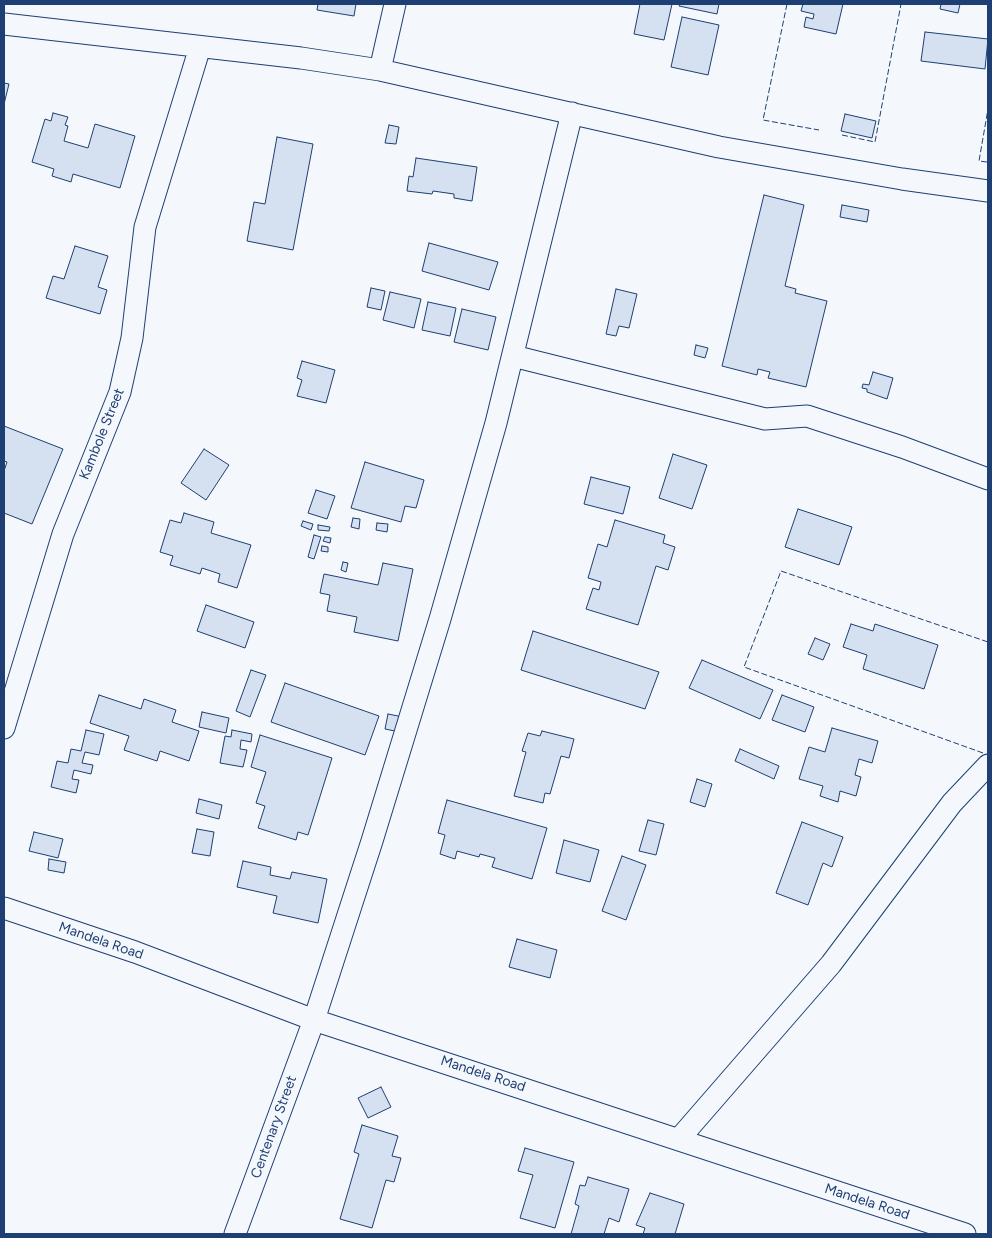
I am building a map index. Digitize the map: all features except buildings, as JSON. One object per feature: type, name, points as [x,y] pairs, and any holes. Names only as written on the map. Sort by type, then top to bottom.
[{"type":"street","points":[[380,70],[395,4]]},
{"type":"street","points":[[4,24],[380,70],[719,147],[902,179],[988,190]]},
{"type":"street","name":"Kambole Street","points":[[4,728],[63,534],[120,392],[132,338],[146,227],[200,47]]},
{"type":"street","name":"Centenary Street","points":[[235,1234],[314,1020],[372,841],[437,629],[513,356],[572,113]]},
{"type":"street","points":[[513,356],[765,419],[807,416],[902,447],[988,479]]},
{"type":"street","points":[[678,1139],[831,964],[952,803],[988,765]]},
{"type":"street","name":"Mandela Road","points":[[4,908],[135,952],[314,1020],[965,1234]]},
{"type":"fence","points":[[787,4],[763,120],[819,130]]},
{"type":"fence","points":[[842,135],[875,142],[901,4]]},
{"type":"fence","points":[[987,162],[979,161],[988,109]]},
{"type":"fence","points":[[983,753],[744,667],[781,571],[988,642]]}]
